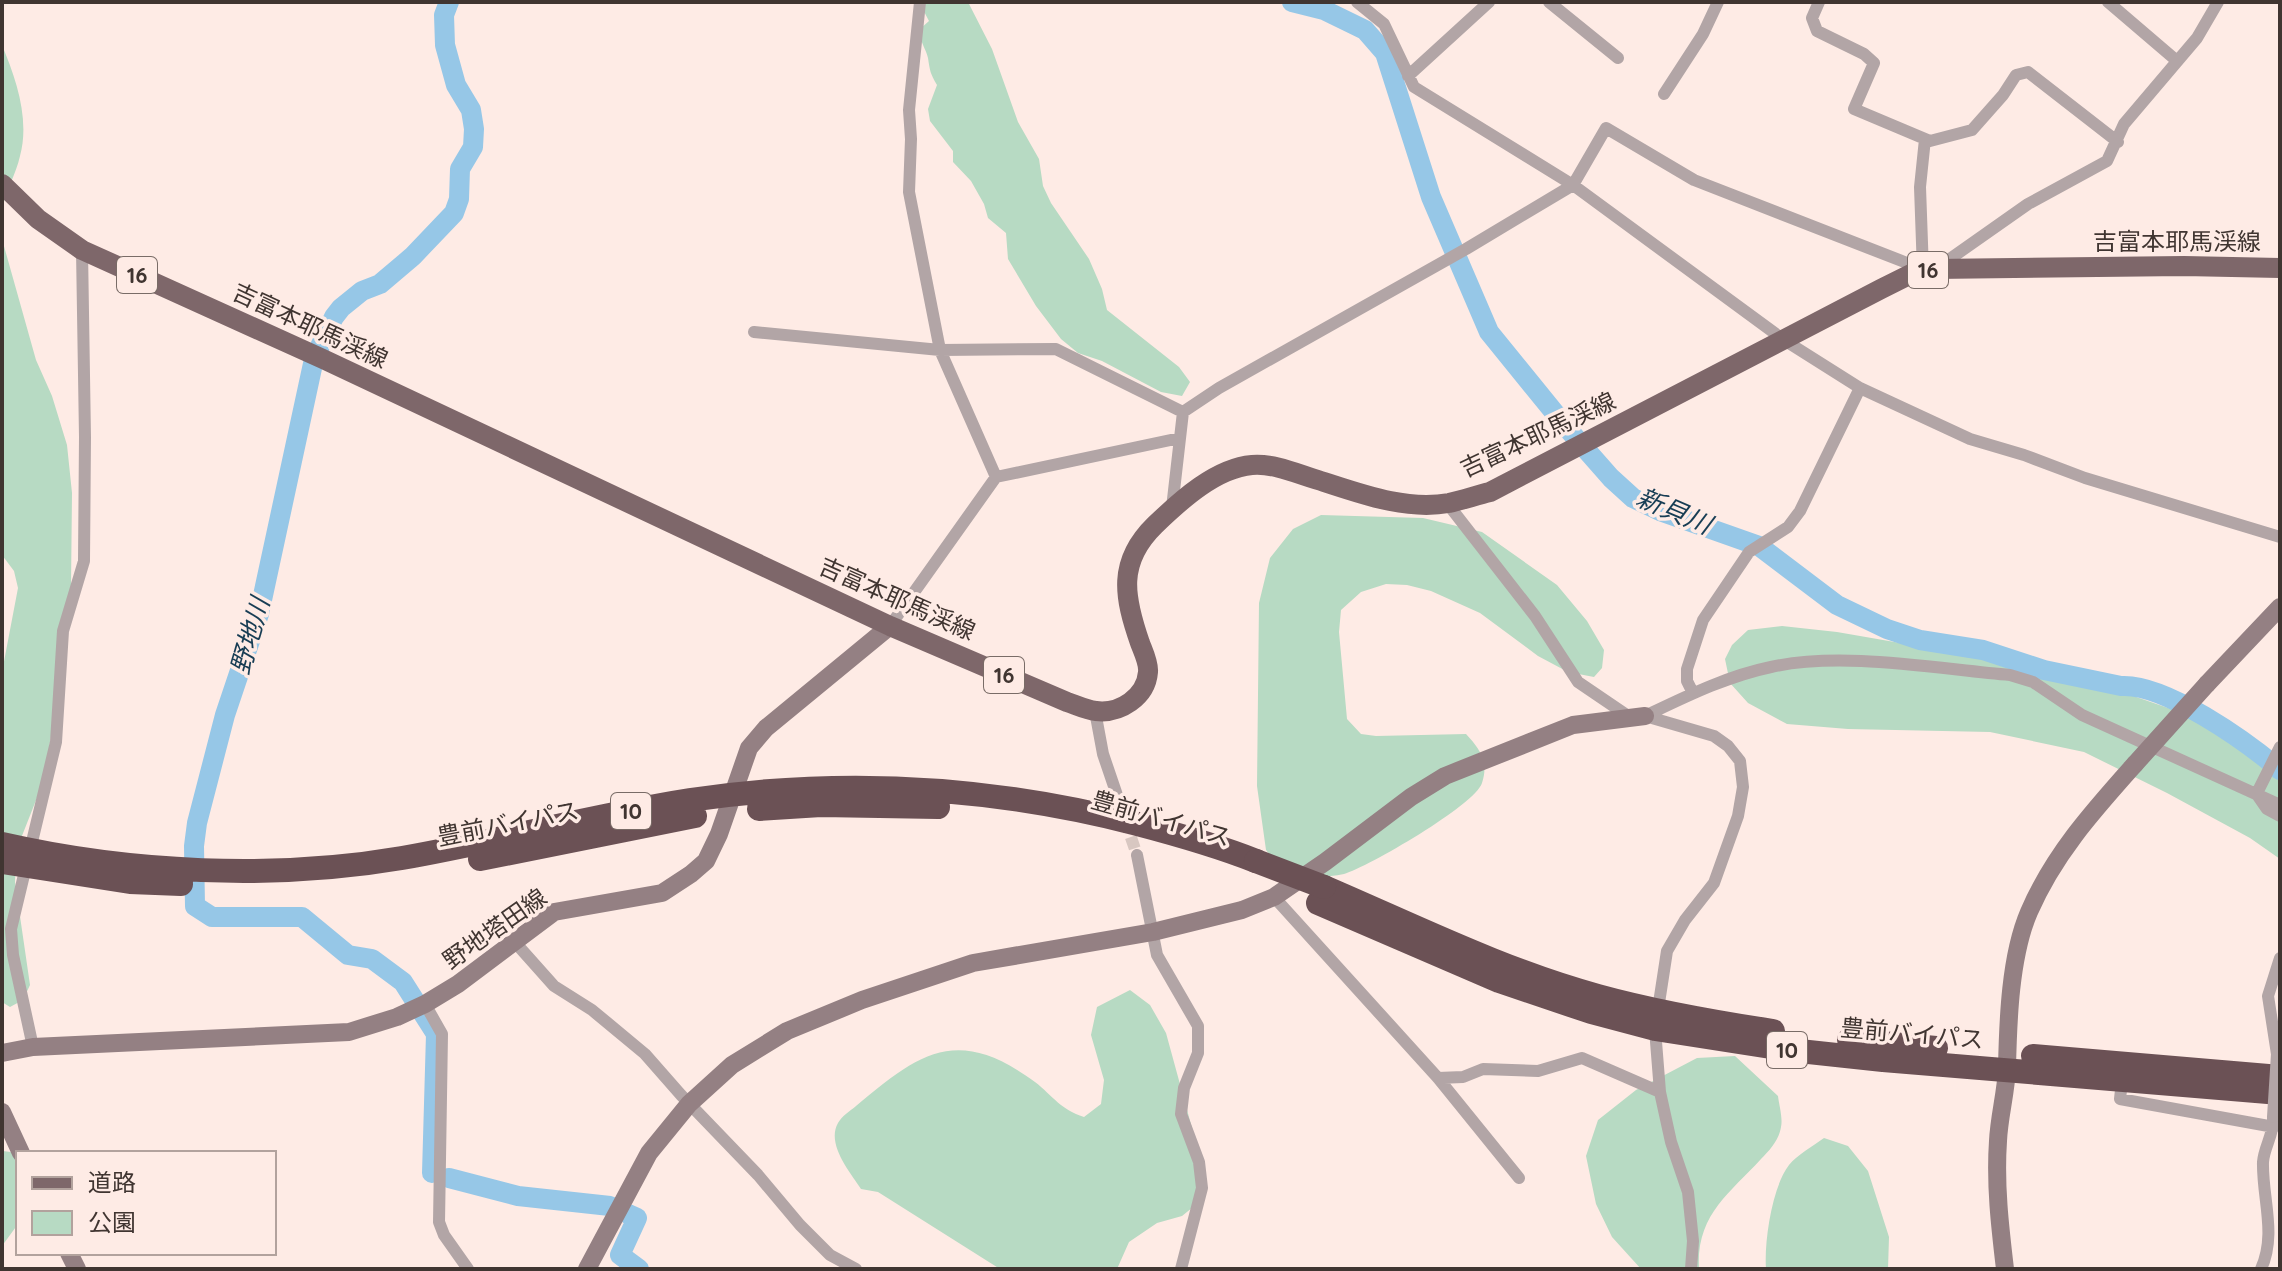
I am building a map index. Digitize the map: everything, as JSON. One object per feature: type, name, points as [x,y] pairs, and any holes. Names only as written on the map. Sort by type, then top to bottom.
[{"type":"highway","name":"豊前バイパス","points":[[2,844],[19,860],[207,870],[342,865],[400,858],[577,821],[728,804],[820,788],[870,788],[1008,798],[1090,812],[1225,848],[1254,868],[1321,895],[1657,1020],[2007,1062],[2276,1112]]},
{"type":"highway","name":"豊前バイパス","points":[[2007,1062],[2278,1066]]},
{"type":"main road","name":"吉富本耶馬渓線","points":[[2,184],[38,219],[82,250],[323,359],[890,626],[1095,711],[1121,707],[1144,689],[1149,669],[1127,606],[1126,578],[1131,557],[1153,527],[1172,510],[1212,479],[1233,469],[1254,464],[1281,469],[1381,500],[1447,503],[1490,492],[1923,272],[2184,266],[2280,268]]},
{"type":"street","points":[[920,2],[909,110],[909,192],[940,350],[996,477]]},
{"type":"street","points":[[1357,2],[1384,24],[1414,87],[1573,185],[1784,340],[1860,388],[1970,439],[2085,478],[2280,537]]},
{"type":"street","points":[[1408,76],[1489,2]]},
{"type":"street","points":[[1549,2],[1618,58]]},
{"type":"street","points":[[1664,94],[1703,34],[1718,2]]},
{"type":"street","points":[[1817,2],[1812,18],[1817,31],[1864,54],[1874,63],[1854,109],[1930,141],[1972,130],[2016,75],[2028,72],[2118,142]]},
{"type":"street","points":[[2108,2],[2177,61]]},
{"type":"street","points":[[1923,272],[2028,204],[2107,161],[2124,124],[2197,38],[2218,2]]},
{"type":"street","points":[[1172,510],[1183,412],[1219,388],[1573,185],[1606,128],[1694,180],[1923,272]]},
{"type":"street","points":[[1923,272],[1920,187],[1925,139]]},
{"type":"street","points":[[33,1047],[13,955],[11,929],[19,860],[56,742],[63,631],[84,561],[82,250]]},
{"type":"street","points":[[754,332],[940,350],[1056,349],[1183,412]]},
{"type":"street","points":[[1693,693],[1687,681],[1687,669],[1703,620],[1749,552],[1788,527],[1800,511],[1860,388]]},
{"type":"street","points":[[890,626],[996,477],[1180,438]]},
{"type":"street","points":[[1447,503],[1535,616],[1578,682],[1638,717],[1714,736],[1728,746],[1740,761],[1743,787],[1738,816],[1714,883],[1685,920],[1667,951],[1657,1020],[1660,1092],[1671,1142],[1688,1192],[1693,1241],[1691,1269]]},
{"type":"street","points":[[2005,1269],[1998,1206],[1998,1142],[2016,962],[2028,914],[2077,828],[2280,607]]},
{"type":"street","name":"野地塔田線","points":[[2,1053],[33,1047],[349,1032],[397,1017],[425,1004],[458,984],[554,912],[662,893],[706,861],[749,748],[766,728],[890,626]]},
{"type":"street","points":[[587,1269],[649,1153],[689,1104],[732,1065],[787,1031],[862,1000],[973,963],[1211,920],[1274,897],[1411,797],[1445,776],[1573,725],[1638,717],[1693,693],[1771,667],[1820,661],[2010,675],[2033,682],[2096,722],[2280,805]]},
{"type":"street","points":[[1095,711],[1103,754],[1120,804]]},
{"type":"street","points":[[2257,793],[2278,754]]},
{"type":"street","points":[[2257,793],[2267,809],[2280,816]]},
{"type":"street","points":[[1137,855],[1157,955],[1198,1026],[1198,1053],[1184,1088],[1181,1114],[1199,1162],[1202,1188],[1181,1269]]},
{"type":"street","points":[[1274,897],[1438,1078],[1519,1178]]},
{"type":"street","points":[[513,940],[554,986],[592,1010],[645,1054],[820,1245],[830,1255],[856,1269]]},
{"type":"street","points":[[2261,1269],[2266,1259],[2269,1222],[2263,1160],[2276,1112],[2278,1066],[2268,996],[2280,958]]},
{"type":"street","points":[[425,1004],[442,1034],[439,1222],[444,1235],[468,1269]]},
{"type":"street","points":[[1438,1078],[1463,1077],[1483,1069],[1538,1071],[1582,1058],[1660,1092]]},
{"type":"street","points":[[2122,1081],[2120,1099],[2276,1112]]},
{"type":"street","points":[[2,1112],[20,1151]]},
{"type":"green space","points":[[919,2],[968,2],[992,49],[1018,122],[1039,159],[1043,186],[1089,259],[1107,310],[1179,367],[1190,382],[1182,396],[1161,392],[1102,361],[1078,353],[1061,339],[1036,306],[1008,259],[1006,233],[988,218],[971,181],[953,162],[953,151],[930,121],[928,109],[937,85],[920,35],[919,30],[929,21]]},
{"type":"green space","points":[[2,45],[16,85],[22,114],[23,142],[2,210]]},
{"type":"green space","points":[[2,239],[36,360],[52,396],[67,445],[72,493],[67,635],[44,780],[16,851],[15,882],[30,985],[23,1000],[10,1007],[2,1002],[2,672],[18,588],[14,571],[2,555]]},
{"type":"green space","points":[[1321,515],[1423,518],[1482,532],[1557,585],[1587,621],[1604,650],[1602,668],[1594,677],[1568,672],[1538,656],[1480,613],[1431,591],[1386,584],[1361,592],[1341,610],[1339,632],[1347,719],[1361,734],[1376,736],[1466,734],[1482,756],[1482,783],[1461,806],[1442,820],[1357,869],[1337,875],[1288,878],[1266,850],[1257,786],[1259,603],[1270,558],[1293,529]]},
{"type":"green space","points":[[1782,626],[1837,632],[2061,671],[2197,718],[2280,757],[2280,859],[2250,838],[2084,752],[1990,732],[1848,729],[1787,724],[1748,703],[1730,683],[1725,659],[1732,645],[1748,630]]},
{"type":"green space","points":[[1130,990],[1150,1005],[1166,1033],[1201,1161],[1203,1199],[1182,1216],[1157,1223],[1129,1242],[1117,1269],[1000,1269],[878,1192],[861,1189],[837,1149],[835,1131],[838,1123],[900,1071],[941,1052],[961,1050],[984,1054],[1008,1064],[1035,1082],[1063,1107],[1084,1117],[1101,1104],[1104,1080],[1091,1035],[1097,1007]]},
{"type":"green space","points":[[1735,1056],[1778,1096],[1782,1120],[1778,1136],[1768,1152],[1727,1195],[1709,1220],[1699,1250],[1699,1269],[1641,1269],[1612,1237],[1596,1204],[1586,1156],[1598,1120],[1636,1090],[1697,1058]]},
{"type":"green space","points":[[1824,1138],[1848,1146],[1868,1171],[1889,1237],[1888,1269],[1766,1269],[1770,1215],[1783,1175],[1796,1158]]},
{"type":"green space","points":[[3,1151],[16,1153],[16,1227],[2,1246]]},
{"type":"waterway","name":"野地川","points":[[432,1173],[436,1034],[403,982],[372,959],[348,955],[302,917],[212,917],[195,906],[194,846],[225,715],[259,614],[314,359],[341,308],[362,291],[380,284],[413,256],[454,213],[459,199],[460,169],[473,147],[474,129],[471,110],[456,85],[445,45],[444,15],[449,2]]},
{"type":"waterway","name":"新貝川","points":[[1292,2],[1324,10],[1365,30],[1385,53],[1431,197],[1489,332],[1567,428],[1633,498],[1660,511],[1759,546],[1837,605],[1887,629],[1920,640],[1983,650],[2044,670],[2160,694],[2205,716],[2280,770]]},
{"type":"waterway","name":"野地川","points":[[449,1178],[518,1196],[610,1206]]},
{"type":"waterway","name":"野地川","points":[[628,1214],[637,1218],[620,1255],[639,1269]]},
{"type":"tunnel","points":[[1125,820],[1137,855]]}]
